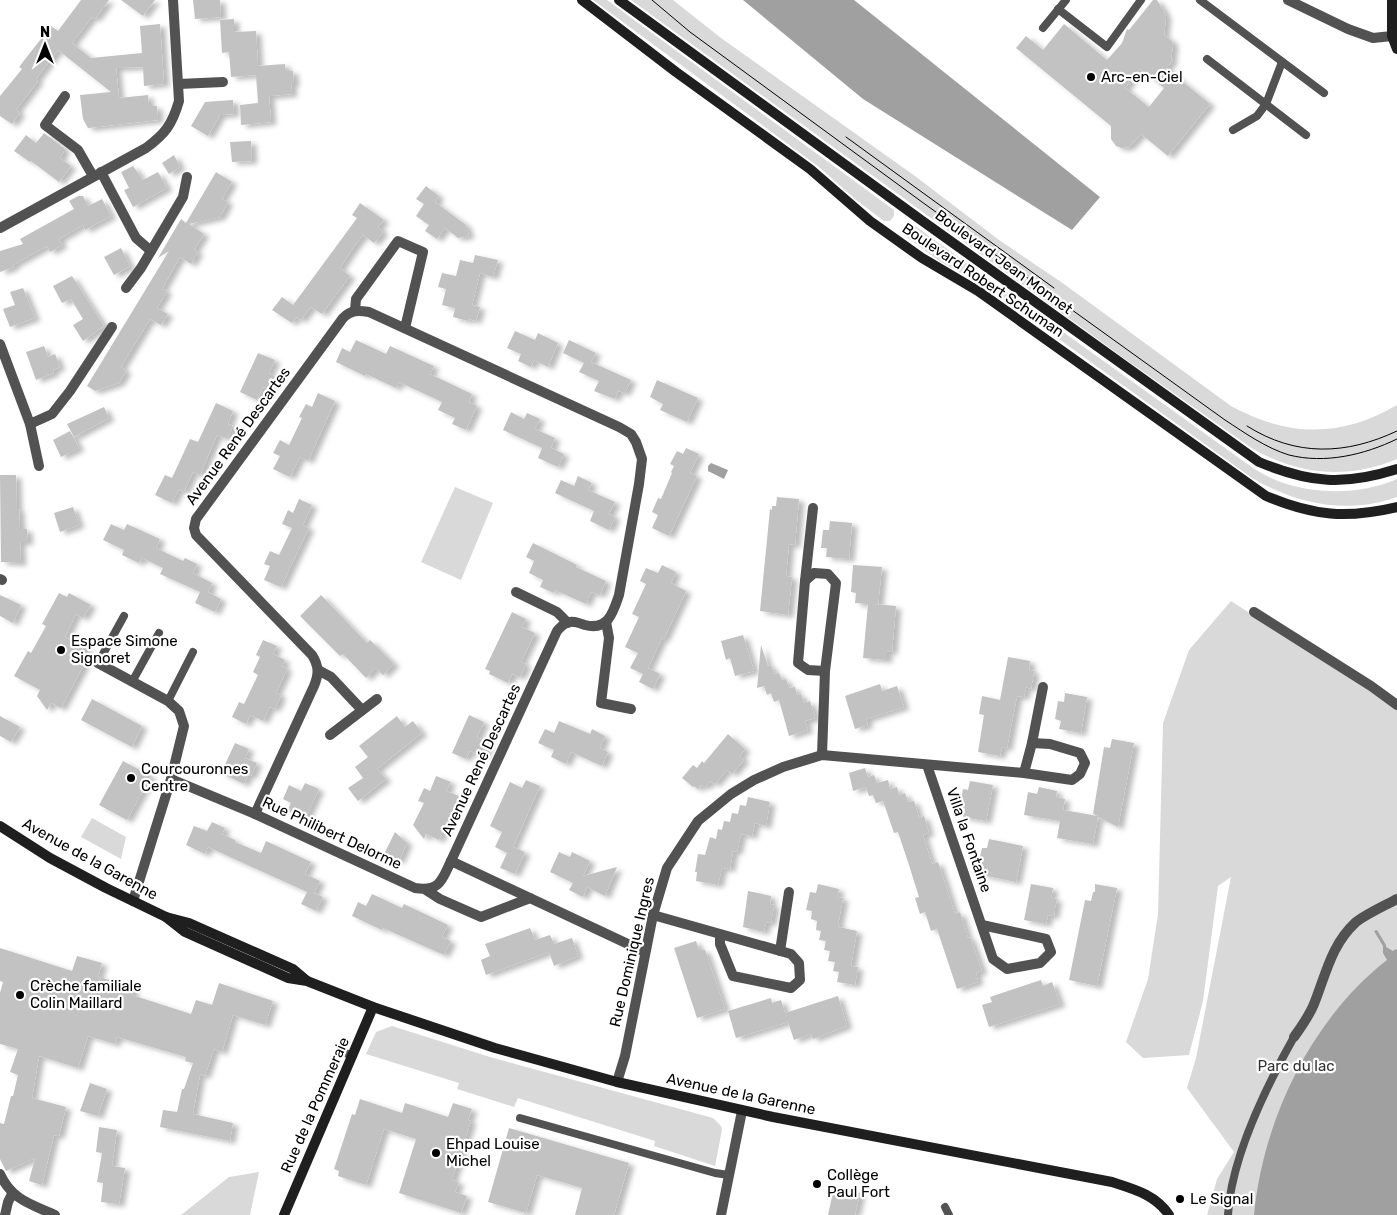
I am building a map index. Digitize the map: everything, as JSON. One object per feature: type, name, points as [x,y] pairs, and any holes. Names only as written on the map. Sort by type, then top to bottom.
[{"type":"main road","name":"Boulevard Robert Schuman","points":[[582,0],[676,72],[810,169],[870,221],[922,258],[978,291],[1266,496],[1294,508],[1324,514],[1353,515],[1397,507]]},
{"type":"main road","name":"Boulevard Jean Monnet","points":[[619,0],[921,220],[1259,462],[1286,473],[1314,479],[1352,480],[1397,469]]},
{"type":"main road","points":[[1392,0],[1392,36],[1397,49]]},
{"type":"main road","name":"Avenue de la Garenne","points":[[0,826],[50,858],[166,917],[185,932],[220,949],[288,978],[307,981],[373,1007],[495,1048],[617,1082],[742,1111],[1112,1182],[1148,1194],[1163,1206],[1169,1215]]},
{"type":"main road","name":"Rue de la Pommeraie","points":[[284,1215],[373,1007]]},
{"type":"street","points":[[0,228],[146,148],[159,139],[168,128],[175,117],[179,101],[173,0]]},
{"type":"street","points":[[1288,0],[1348,29],[1373,38],[1392,36]]},
{"type":"street","points":[[179,84],[223,82]]},
{"type":"street","points":[[65,96],[45,124],[78,150],[97,174],[136,238],[151,250]]},
{"type":"street","points":[[126,288],[142,268],[183,197],[187,177]]},
{"type":"street","name":"Avenue René Descartes","points":[[362,710],[332,677],[318,670],[312,655],[196,535],[194,528],[196,519],[316,354],[343,318],[348,313],[355,311],[356,299],[398,241],[424,252],[405,328]]},
{"type":"street","points":[[355,311],[369,312],[619,427],[631,434],[636,442],[642,459],[639,484],[618,596],[614,610],[606,622],[593,627],[574,622],[568,623],[558,612],[516,592]]},
{"type":"street","points":[[30,424],[52,414],[112,327]]},
{"type":"street","points":[[0,344],[30,424],[39,466]]},
{"type":"street","points":[[813,508],[798,663],[808,670],[825,670]]},
{"type":"street","points":[[806,580],[814,573],[828,574],[836,582],[825,670],[822,755]]},
{"type":"street","points":[[1254,612],[1371,686],[1397,705]]},
{"type":"street","points":[[606,622],[609,638],[601,703],[631,709]]},
{"type":"street","name":"Avenue René Descartes","points":[[451,861],[557,631],[564,623],[568,623]]},
{"type":"street","points":[[98,663],[168,701],[179,711],[184,726],[171,779],[142,875],[132,901]]},
{"type":"street","points":[[255,814],[314,686],[318,670]]},
{"type":"street","points":[[1024,773],[1043,687]]},
{"type":"street","points":[[330,736],[377,699]]},
{"type":"street","name":"Rue Dominique Ingres","points":[[617,1082],[653,915],[667,868],[698,822],[731,794],[754,780],[783,767],[822,755],[1024,773],[1072,780],[1080,774],[1086,763],[1080,753],[1050,744],[1032,743]]},
{"type":"street","name":"Villa la Fontaine","points":[[926,765],[993,959],[1007,969],[1040,963],[1051,952],[1046,939],[982,925]]},
{"type":"street","name":"Rue Philibert Delorme","points":[[171,779],[255,814],[415,888],[426,890],[440,899],[481,917],[530,898]]},
{"type":"street","points":[[426,890],[435,887],[441,882],[451,861],[645,952]]},
{"type":"street","points":[[780,951],[789,892]]},
{"type":"street","points":[[1294,1037],[1307,1019],[1330,957],[1338,942],[1357,922],[1397,899]]},
{"type":"street","points":[[653,915],[791,954],[799,964],[800,980],[791,988],[733,976],[720,944],[720,934]]},
{"type":"street","points":[[722,1215],[742,1111]]},
{"type":"street","points":[[0,1174],[12,1194],[24,1202],[55,1215]]},
{"type":"street","points":[[5,1215],[12,1194]]},
{"type":"lane","points":[[1043,28],[1066,0]]},
{"type":"lane","points":[[1058,9],[1107,47],[1141,0]]},
{"type":"lane","points":[[1200,0],[1324,93]]},
{"type":"lane","points":[[1207,59],[1306,135]]},
{"type":"lane","points":[[1233,130],[1257,116],[1266,104],[1282,62]]},
{"type":"lane","points":[[98,663],[124,616]]},
{"type":"lane","points":[[132,682],[159,633]]},
{"type":"lane","points":[[168,701],[193,652]]},
{"type":"lane","points":[[1228,1215],[1229,1198],[1235,1172],[1256,1113],[1276,1069],[1294,1037]]},
{"type":"lane","points":[[340,1051],[353,1056]]},
{"type":"lane","points":[[520,1118],[715,1173],[730,1175]]},
{"type":"green space","points":[[593,0],[607,0],[894,210],[894,216],[890,221],[884,221],[855,199],[819,167]]},
{"type":"green space","points":[[631,0],[673,0],[721,38],[915,176],[999,240],[1064,284],[1231,406],[1273,424],[1314,430],[1335,428],[1355,423],[1376,416],[1397,405],[1397,459],[1360,470],[1324,472],[1288,464],[1270,458],[1253,449],[1125,359]]},
{"type":"green space","points":[[911,223],[1262,474],[1293,486],[1323,491],[1368,488],[1397,479],[1397,497],[1359,505],[1322,504],[1286,494],[1252,478],[985,286],[941,262],[905,236],[904,230]]},
{"type":"green space","points":[[455,487],[493,503],[461,580],[421,562]]},
{"type":"green space","name":"Parc du lac","points":[[1231,601],[1310,652],[1397,704],[1397,1215],[1207,1215],[1217,1179],[1234,1152],[1187,1088],[1196,1058],[1231,877],[1218,886],[1203,1001],[1189,1055],[1143,1058],[1126,1042],[1148,979],[1158,914],[1163,723],[1189,650]]},
{"type":"green space","points":[[92,818],[126,837],[121,859],[81,837]]},
{"type":"green space","points":[[392,1026],[490,1057],[713,1118],[721,1126],[722,1130],[715,1166],[654,1146],[655,1141],[518,1098],[514,1107],[457,1089],[459,1083],[366,1054],[376,1032]]},
{"type":"green space","points":[[259,1172],[250,1215],[181,1215],[229,1177]]},
{"type":"shaded area","points":[[743,0],[854,0],[1100,197],[1072,230],[863,99]]},
{"type":"shaded area","points":[[711,463],[728,470],[724,479],[708,471],[708,466]]},
{"type":"shaded area","points":[[1377,930],[1386,947],[1393,951],[1397,950],[1397,1215],[1254,1215],[1259,1179],[1268,1143],[1280,1108],[1295,1074],[1335,1011],[1360,984],[1387,960],[1383,953],[1383,946],[1374,931]]},
{"type":"building","points":[[81,0],[109,0],[95,19],[92,17],[72,43],[91,58],[142,53],[140,26],[160,24],[164,84],[144,86],[143,67],[116,68],[119,98],[148,95],[149,106],[157,106],[158,120],[88,128],[83,119],[80,95],[111,92],[58,50],[16,110],[20,113],[12,124],[0,116],[0,96],[22,69],[19,67],[51,26],[58,31]]},
{"type":"building","points":[[121,0],[155,0],[143,16]]},
{"type":"building","points":[[193,0],[220,0],[221,17],[195,19]]},
{"type":"building","name":"Arc-en-Ciel","points":[[1153,0],[1157,0],[1166,17],[1164,35],[1172,41],[1173,46],[1171,59],[1173,60],[1166,68],[1210,104],[1168,156],[1141,134],[1129,147],[1122,148],[1116,146],[1111,139],[1111,126],[1016,48],[1026,36],[1043,50],[1064,24],[1107,60],[1122,43],[1127,29],[1129,30]],"holes":[[[1140,69],[1164,88],[1149,107],[1125,88]]]},
{"type":"building","points":[[234,19],[234,32],[256,31],[258,66],[285,64],[286,71],[293,71],[294,84],[291,84],[292,94],[269,96],[271,122],[241,125],[240,105],[258,103],[256,75],[231,77],[229,52],[222,53],[220,20]]},
{"type":"building","points":[[233,100],[234,114],[220,115],[208,136],[191,126],[205,102]]},
{"type":"building","points":[[44,133],[64,148],[60,158],[71,166],[59,182],[14,151],[26,135],[36,143]]},
{"type":"building","points":[[251,141],[252,161],[232,162],[230,142]]},
{"type":"building","points":[[174,155],[180,167],[169,174],[162,163]]},
{"type":"building","points":[[133,166],[143,180],[158,172],[167,188],[133,207],[124,190],[129,188],[121,172]]},
{"type":"building","points":[[216,172],[232,182],[222,199],[228,202],[220,217],[189,224],[204,234],[194,250],[198,252],[191,264],[180,257],[162,289],[167,291],[157,308],[168,314],[161,325],[150,319],[121,367],[126,371],[119,383],[95,391],[87,386],[169,251],[158,258],[181,219],[186,223]]},
{"type":"building","points":[[426,186],[439,196],[435,202],[466,225],[469,236],[458,238],[445,228],[437,239],[425,231],[429,225],[416,216],[424,204],[416,199]]},
{"type":"building","points":[[78,196],[83,196],[88,206],[102,199],[111,216],[85,230],[83,225],[59,239],[62,245],[50,252],[47,246],[13,265],[14,267],[0,272],[0,251],[23,244],[20,239],[74,209],[69,201]]},
{"type":"building","points":[[360,203],[384,220],[378,227],[383,232],[374,243],[363,235],[351,251],[340,268],[350,276],[322,314],[311,307],[301,320],[296,317],[292,323],[272,310],[282,297],[293,305],[357,218],[352,215]]},
{"type":"building","points":[[121,248],[130,266],[114,275],[104,257]]},
{"type":"building","points":[[475,255],[498,260],[493,277],[480,273],[472,305],[480,307],[476,321],[469,319],[468,321],[453,317],[455,308],[442,305],[446,289],[438,287],[442,273],[456,276],[460,260],[473,263]]},
{"type":"building","points":[[72,276],[104,326],[83,341],[73,325],[83,319],[71,299],[62,303],[53,286]]},
{"type":"building","points":[[23,288],[35,318],[10,327],[3,309],[15,305],[10,292]]},
{"type":"building","points":[[515,331],[535,340],[538,333],[558,343],[548,367],[534,360],[531,367],[518,361],[521,354],[507,348]]},
{"type":"building","points":[[356,340],[386,354],[390,346],[434,366],[430,374],[472,394],[469,402],[477,406],[466,430],[452,424],[455,418],[438,410],[442,402],[399,382],[396,388],[336,362],[342,348],[350,352]]},
{"type":"building","points":[[569,340],[596,353],[591,362],[631,380],[625,393],[618,391],[615,399],[594,391],[599,381],[579,372],[584,363],[563,353]]},
{"type":"building","points":[[44,346],[48,357],[55,354],[60,367],[53,370],[54,373],[36,380],[26,352]]},
{"type":"building","points":[[258,353],[275,360],[269,373],[275,376],[269,389],[263,387],[257,400],[240,392]]},
{"type":"building","points":[[657,380],[698,398],[687,422],[660,410],[663,404],[650,397]]},
{"type":"building","points":[[318,393],[335,401],[308,461],[300,457],[290,477],[273,469],[280,456],[273,453],[280,440],[289,445],[302,418],[299,417],[306,404],[312,407]]},
{"type":"building","points":[[216,403],[233,411],[228,424],[233,426],[227,439],[217,435],[200,475],[193,472],[184,492],[179,489],[172,503],[155,495],[165,475],[172,478],[190,439],[198,442]]},
{"type":"building","points":[[104,407],[109,418],[74,437],[67,424]]},
{"type":"building","points":[[511,412],[524,419],[527,413],[540,419],[535,429],[555,438],[551,448],[564,454],[558,467],[538,458],[542,448],[503,430]]},
{"type":"building","points":[[70,431],[79,448],[61,457],[53,440]]},
{"type":"building","points":[[686,448],[699,454],[690,473],[697,476],[669,536],[652,528],[658,515],[652,512],[658,498],[661,499],[672,473],[674,466],[670,464],[677,451],[683,454]]},
{"type":"building","points":[[0,475],[16,475],[17,509],[19,509],[20,529],[27,529],[28,542],[20,542],[21,563],[1,562]]},
{"type":"building","points":[[578,476],[592,483],[588,490],[615,502],[609,514],[615,517],[609,530],[590,521],[594,511],[555,493],[561,480],[574,486]]},
{"type":"building","points":[[777,497],[799,499],[795,545],[789,544],[786,576],[792,577],[788,615],[760,611],[770,509],[772,510],[772,506],[776,506]]},
{"type":"building","points":[[299,499],[312,505],[303,525],[309,528],[281,587],[264,580],[270,566],[264,564],[270,551],[279,555],[292,528],[282,524],[288,510],[293,513]]},
{"type":"building","points":[[73,507],[79,525],[60,532],[54,513]]},
{"type":"building","points":[[830,521],[852,523],[849,559],[826,557],[827,548],[821,548],[823,530],[829,530]]},
{"type":"building","points":[[111,524],[124,530],[127,524],[160,539],[156,548],[183,561],[185,558],[197,564],[193,573],[212,583],[208,592],[221,599],[215,612],[195,603],[200,592],[160,574],[163,568],[142,558],[139,563],[122,555],[124,550],[103,540]]},
{"type":"building","points":[[533,543],[606,581],[600,595],[591,592],[586,604],[555,590],[554,593],[540,587],[543,580],[529,573],[534,561],[526,557]]},
{"type":"building","points":[[662,565],[676,572],[671,583],[686,591],[664,639],[662,638],[648,668],[660,674],[653,689],[639,682],[643,674],[630,668],[638,653],[625,647],[639,617],[632,614],[646,584],[640,581],[646,568],[658,573]]},
{"type":"building","points":[[853,565],[882,567],[878,604],[896,606],[892,652],[887,651],[887,660],[863,658],[868,604],[855,603],[856,593],[851,592]]},
{"type":"building","name":"Espace Simone Signoret","points":[[59,593],[67,597],[69,593],[91,605],[83,618],[76,614],[65,637],[89,650],[85,658],[87,659],[61,708],[51,703],[47,710],[37,696],[40,690],[14,676],[28,651],[31,653],[46,626],[42,624]]},
{"type":"building","points":[[0,595],[21,605],[13,623],[0,616]]},
{"type":"building","points":[[321,595],[367,643],[370,640],[394,664],[383,675],[376,668],[366,678],[343,654],[340,656],[300,616]]},
{"type":"building","points":[[512,612],[526,619],[522,627],[535,633],[521,662],[526,664],[520,677],[512,674],[508,683],[489,674],[490,671],[485,669]]},
{"type":"building","points":[[743,635],[754,671],[735,676],[730,658],[726,660],[721,641]]},
{"type":"building","points":[[263,640],[277,646],[273,654],[285,660],[282,666],[287,669],[276,693],[281,695],[275,709],[270,707],[263,721],[250,715],[246,724],[232,717],[239,702],[244,704],[258,675],[253,672],[260,657],[256,655]]},
{"type":"building","points":[[761,645],[768,666],[771,665],[774,674],[779,673],[782,680],[786,679],[789,688],[795,687],[797,695],[801,694],[804,703],[810,701],[815,718],[805,721],[808,730],[789,736],[779,700],[774,702],[771,693],[767,695],[764,686],[757,688]]},
{"type":"building","points":[[1008,657],[1030,661],[1029,670],[1034,671],[1031,689],[1026,687],[1024,697],[1017,696],[1007,748],[1002,747],[1000,756],[978,752],[984,715],[979,714],[982,696],[1000,700]]},
{"type":"building","points":[[880,684],[882,691],[897,686],[904,707],[866,719],[868,725],[855,729],[845,696]]},
{"type":"building","points":[[1065,693],[1087,697],[1081,733],[1059,729],[1061,721],[1055,719],[1058,701],[1064,702]]},
{"type":"building","points":[[92,699],[142,726],[132,747],[81,720]]},
{"type":"building","points":[[469,715],[484,722],[477,737],[489,743],[483,757],[470,751],[466,759],[452,753]]},
{"type":"building","points":[[0,716],[20,727],[11,742],[0,736]]},
{"type":"building","points":[[397,716],[405,727],[413,721],[422,733],[377,769],[386,779],[358,801],[348,788],[363,778],[355,767],[368,757],[359,746]]},
{"type":"building","points":[[559,721],[590,734],[592,729],[605,736],[600,748],[608,752],[602,766],[571,752],[566,764],[551,757],[554,750],[538,743],[545,729],[554,733]]},
{"type":"building","points":[[728,734],[745,749],[740,756],[744,760],[732,774],[727,770],[715,784],[710,781],[705,787],[701,785],[698,789],[682,778],[693,765],[697,768],[702,761],[704,763]]},
{"type":"building","points":[[1112,739],[1134,743],[1118,827],[1098,817],[1093,844],[1057,838],[1060,821],[1024,815],[1028,792],[1037,794],[1039,787],[1057,791],[1056,797],[1065,799],[1063,810],[1098,816],[1093,814],[1104,747],[1110,748]]},
{"type":"building","points":[[235,743],[249,749],[245,758],[257,763],[251,776],[248,775],[244,784],[221,773]]},
{"type":"building","points":[[123,761],[151,776],[127,820],[99,805]]},
{"type":"building","points":[[865,768],[868,777],[874,775],[877,783],[888,780],[890,789],[897,787],[899,795],[905,793],[908,802],[914,801],[919,818],[924,816],[929,833],[923,835],[932,864],[938,862],[955,914],[960,912],[968,938],[970,937],[982,971],[976,973],[978,982],[957,989],[937,929],[931,931],[925,912],[920,914],[915,898],[919,897],[908,862],[898,832],[894,833],[883,801],[876,803],[873,795],[869,796],[866,787],[853,791],[849,773]]},
{"type":"building","points":[[436,776],[451,782],[446,791],[459,796],[439,840],[426,834],[424,839],[413,825],[424,803],[418,801],[424,788],[430,791]]},
{"type":"building","points":[[526,780],[540,786],[513,847],[525,852],[515,874],[500,868],[507,853],[495,847],[502,832],[490,826],[510,782],[522,788]]},
{"type":"building","points":[[970,781],[993,785],[986,821],[963,817],[965,808],[960,807],[963,789],[968,790]]},
{"type":"building","points":[[305,783],[319,789],[305,819],[287,811],[291,803],[283,799],[289,785],[301,791]]},
{"type":"building","points":[[748,797],[770,802],[766,826],[755,823],[752,836],[741,834],[737,852],[733,851],[730,869],[722,868],[718,885],[696,881],[697,872],[695,872],[698,854],[705,855],[710,837],[716,839],[718,829],[722,830],[724,821],[730,822],[732,813],[738,814],[740,805],[746,806]]},
{"type":"building","points":[[212,822],[225,828],[222,834],[261,853],[266,841],[311,862],[305,874],[320,881],[314,893],[323,897],[316,911],[301,904],[307,892],[208,847],[205,854],[186,845],[194,826],[207,831]]},
{"type":"building","points":[[395,832],[407,843],[399,861],[384,854]]},
{"type":"building","points":[[989,839],[1023,846],[1016,882],[982,875],[984,866],[978,865],[982,848],[987,848]]},
{"type":"building","points":[[559,852],[570,857],[572,852],[590,861],[583,876],[617,867],[605,896],[587,887],[583,897],[569,890],[573,883],[550,872]]},
{"type":"building","points":[[818,884],[839,889],[837,897],[843,898],[838,925],[840,925],[839,927],[857,931],[851,966],[858,967],[855,985],[837,982],[839,972],[833,971],[835,962],[828,961],[830,951],[824,950],[826,941],[819,940],[821,931],[816,930],[817,921],[811,919],[812,911],[806,910],[810,892],[816,893]]},
{"type":"building","points":[[1031,884],[1053,888],[1051,898],[1057,899],[1054,916],[1048,915],[1046,924],[1024,920]]},
{"type":"building","points":[[1095,884],[1117,888],[1097,986],[1069,980],[1085,900],[1091,901],[1093,892],[1095,892]]},
{"type":"building","points":[[748,891],[771,896],[770,904],[774,905],[771,923],[766,922],[764,932],[743,927]]},
{"type":"building","points":[[372,894],[402,908],[404,904],[448,925],[442,937],[451,941],[444,955],[352,916],[358,902],[366,906]]},
{"type":"building","points":[[530,928],[535,940],[550,935],[554,944],[572,938],[578,956],[554,966],[549,952],[486,975],[481,960],[490,956],[485,944]]},
{"type":"building","points":[[696,941],[699,950],[705,950],[725,1009],[697,1018],[674,948]]},
{"type":"building","points":[[0,948],[72,971],[77,956],[102,963],[98,977],[134,986],[132,995],[191,1014],[196,1000],[212,1005],[219,983],[273,1001],[265,1025],[233,1015],[222,1052],[214,1049],[205,1076],[200,1074],[193,1114],[233,1123],[230,1141],[160,1127],[163,1110],[177,1112],[182,1089],[184,1089],[193,1063],[185,1061],[186,1057],[117,1037],[115,1044],[88,1036],[78,1068],[39,1056],[32,1098],[66,1107],[59,1136],[54,1135],[42,1185],[29,1181],[35,1158],[6,1171],[0,1159],[0,1123],[4,1124],[11,1096],[13,1096],[18,1075],[10,1072],[18,1049],[0,1044],[0,993],[3,982],[0,981]]},
{"type":"building","points":[[1041,980],[1043,986],[1052,982],[1060,1004],[989,1027],[982,1005],[992,1002],[990,997]]},
{"type":"building","points":[[838,996],[847,1026],[813,1039],[811,1034],[794,1040],[788,1022],[736,1038],[728,1011],[771,998],[772,1003],[781,1000],[785,1013]]},
{"type":"building","points":[[90,1083],[107,1089],[98,1116],[80,1111]]},
{"type":"building","name":"Ehpad Louise Michel","points":[[360,1099],[402,1113],[405,1103],[448,1117],[453,1103],[472,1109],[468,1120],[471,1121],[452,1180],[459,1182],[455,1192],[467,1196],[461,1213],[399,1193],[416,1139],[384,1129],[366,1185],[338,1176],[339,1171],[334,1169],[352,1114],[355,1115]]},
{"type":"building","points":[[99,1127],[117,1130],[112,1166],[125,1168],[119,1204],[101,1202],[103,1183],[97,1182],[102,1153],[96,1152]]},
{"type":"building","points":[[509,1128],[629,1163],[614,1215],[575,1215],[582,1188],[537,1175],[526,1213],[488,1202]]},
{"type":"building","points":[[834,1187],[860,1193],[855,1215],[828,1215]]},
{"type":"tram line","points":[[652,0],[690,32],[922,202],[1225,420],[1256,440],[1289,455],[1316,459],[1344,456],[1371,450],[1397,439]]},
{"type":"tram line","points":[[846,137],[1054,288]]},
{"type":"tram line","points":[[1247,426],[1265,436],[1284,443],[1303,448],[1321,449],[1359,445],[1397,431]]},
{"type":"place","name":"Arc-en-Ciel","points":[[1091,77]]},
{"type":"place","name":"Espace Simone Signoret","points":[[61,650]]},
{"type":"place","name":"Courcouronnes Centre","points":[[131,778]]},
{"type":"place","name":"Crèche familiale Colin Maillard","points":[[20,995]]},
{"type":"place","name":"Ehpad Louise Michel","points":[[436,1153]]},
{"type":"place","name":"Collège Paul Fort","points":[[817,1184]]},
{"type":"place","name":"Le Signal","points":[[1180,1199]]}]
